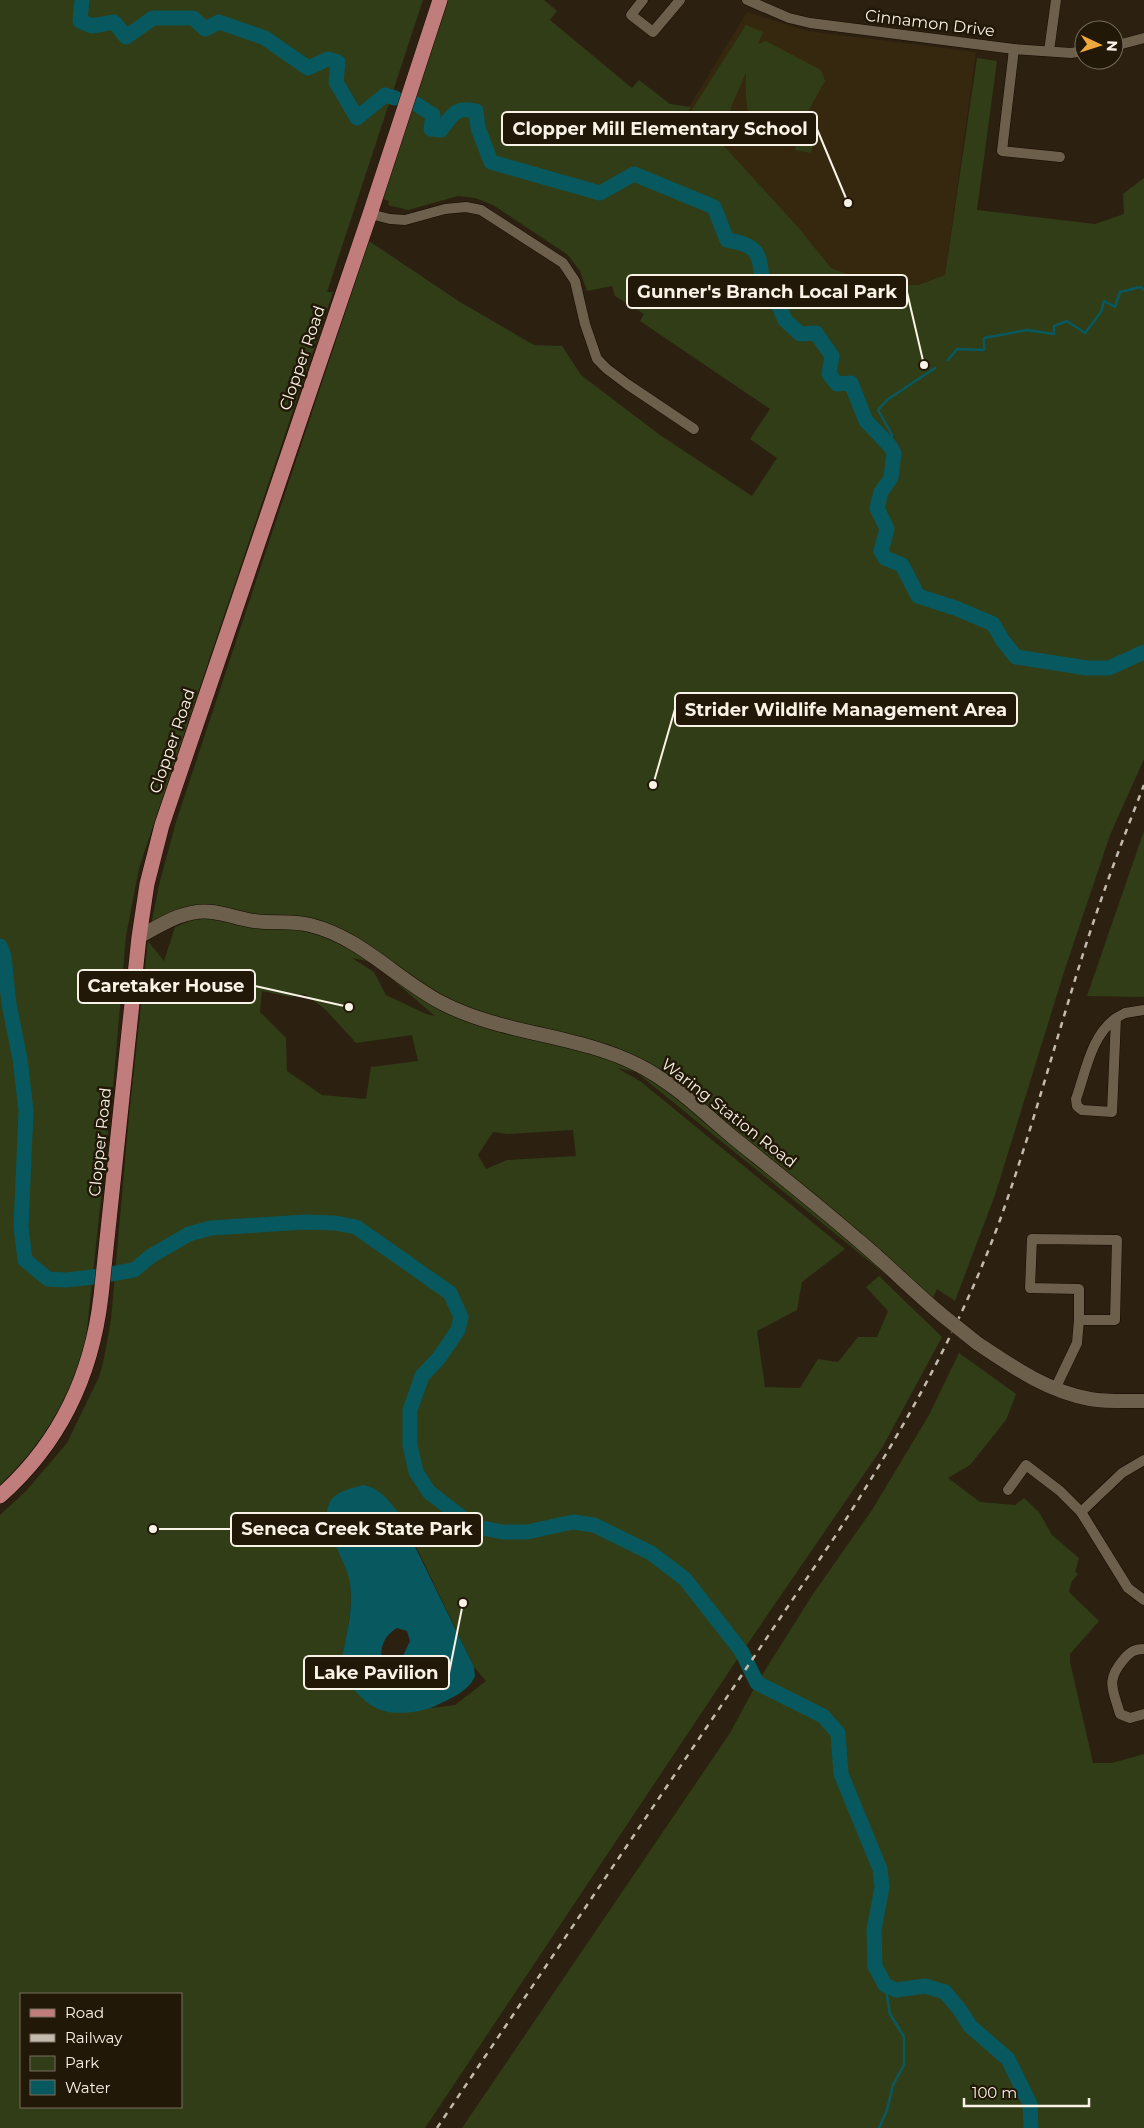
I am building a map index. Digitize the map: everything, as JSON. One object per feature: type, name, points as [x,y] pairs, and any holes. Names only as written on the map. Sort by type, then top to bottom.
[{"type":"main road","name":"Clopper Road","points":[[0,1496],[32,1465],[53,1436],[81,1380],[91,1354],[98,1327],[139,937],[147,884],[162,825],[370,214],[440,0]]},
{"type":"street","points":[[643,0],[631,15],[653,32],[680,0]]},
{"type":"street","name":"Cinnamon Drive","points":[[747,0],[788,18],[810,23],[1014,49],[1074,52]]},
{"type":"street","points":[[1049,51],[1056,0]]},
{"type":"street","points":[[1124,43],[1144,38]]},
{"type":"street","points":[[1014,49],[1002,151],[1060,157]]},
{"type":"street","points":[[370,214],[390,219],[405,220],[466,207],[481,210],[563,263],[575,281],[585,324],[598,359],[607,369],[627,384],[694,429]]},
{"type":"street","name":"Waring Station Road","points":[[139,937],[188,913],[200,912],[212,912],[254,921],[288,921],[310,924],[348,940],[368,951],[429,996],[455,1009],[484,1020],[615,1054],[640,1066],[676,1090],[859,1240],[942,1315],[977,1343],[1027,1376],[1055,1388],[1090,1398],[1144,1401]]},
{"type":"street","points":[[1116,1018],[1112,1112],[1082,1110],[1077,1106],[1076,1099],[1097,1038],[1105,1026],[1116,1018],[1125,1013],[1144,1010]]},
{"type":"street","points":[[1055,1388],[1077,1343],[1079,1289],[1030,1288],[1032,1239],[1117,1240],[1115,1320],[1079,1320]]},
{"type":"street","points":[[1081,1512],[1122,1473],[1144,1460]]},
{"type":"street","points":[[1008,1490],[1026,1466],[1060,1490],[1081,1512],[1128,1588],[1144,1600]]},
{"type":"street","points":[[1144,1649],[1129,1653],[1114,1671],[1112,1684],[1120,1714],[1130,1718],[1144,1714]]},
{"type":"shaded area","points":[[747,12],[807,31],[976,52],[945,275],[865,304],[672,135]]},
{"type":"green space","points":[[0,0],[423,0],[327,292],[333,292],[139,868],[126,936],[114,1076],[85,1348],[70,1387],[51,1422],[29,1454],[0,1485]]},
{"type":"green space","points":[[447,0],[544,0],[557,11],[550,20],[632,88],[639,80],[670,104],[691,107],[675,136],[746,25],[763,32],[758,44],[766,41],[821,70],[825,81],[806,115],[818,117],[811,153],[795,150],[800,126],[787,147],[773,141],[756,127],[748,110],[746,73],[731,107],[723,145],[798,227],[831,268],[878,286],[918,285],[945,275],[977,58],[997,61],[977,210],[1095,224],[1124,214],[1123,194],[1144,178],[1144,759],[1110,835],[1064,972],[995,1195],[955,1301],[937,1289],[928,1309],[636,1072],[617,1068],[640,1081],[845,1249],[802,1282],[797,1310],[757,1331],[765,1387],[800,1388],[818,1359],[838,1362],[858,1337],[877,1337],[888,1311],[866,1287],[879,1276],[942,1337],[882,1448],[742,1652],[425,2128],[0,2128],[0,1515],[26,1491],[67,1443],[99,1377],[111,1320],[129,1116],[148,941],[159,885],[176,822],[369,241],[460,302],[534,345],[562,346],[581,375],[660,435],[752,496],[777,458],[750,439],[770,409],[640,321],[644,314],[615,296],[612,286],[587,291],[580,271],[568,255],[493,205],[475,198],[458,196],[408,210],[388,205],[389,201],[383,199]],"holes":[[[178,918],[189,921],[175,927],[164,961],[148,941]],[[352,958],[372,962],[435,1016],[426,1014],[386,995],[374,972]],[[262,991],[291,997],[305,994],[326,1010],[356,1043],[412,1035],[418,1061],[371,1067],[366,1099],[322,1095],[287,1071],[286,1038],[260,1012]],[[573,1130],[576,1156],[507,1160],[486,1169],[478,1155],[493,1132],[508,1134]],[[330,1503],[408,1530],[474,1667],[486,1681],[455,1705],[402,1712],[342,1661],[348,1631],[351,1590],[348,1569],[333,1535],[329,1516]]]},
{"type":"green space","points":[[1144,831],[1144,997],[1087,996]]},
{"type":"green space","points":[[959,1353],[1016,1394],[1006,1420],[970,1465],[948,1478],[980,1502],[1015,1505],[1024,1498],[1039,1512],[1052,1535],[1079,1558],[1075,1572],[1078,1574],[1072,1581],[1069,1592],[1099,1621],[1070,1654],[1070,1662],[1093,1763],[1112,1763],[1144,1754],[1144,2128],[462,2128],[730,1733],[757,1683],[813,1594],[872,1510],[929,1415]]},
{"type":"water","points":[[363,1485],[379,1491],[398,1512],[474,1667],[475,1676],[468,1687],[428,1709],[416,1712],[395,1713],[377,1708],[369,1704],[356,1692],[343,1669],[342,1658],[349,1624],[351,1592],[346,1569],[329,1530],[327,1511],[330,1502],[336,1495],[345,1490]],"holes":[[[397,1628],[407,1631],[410,1641],[400,1662],[389,1665],[381,1660],[383,1645],[389,1634]]]},
{"type":"waterway","points":[[82,0],[80,21],[92,26],[114,22],[126,37],[153,18],[193,18],[205,29],[219,22],[265,38],[308,68],[328,59],[338,62],[336,82],[357,118],[385,95],[395,98]]},
{"type":"waterway","points":[[416,104],[433,115],[431,129],[441,130],[452,116],[459,111],[476,111],[478,128],[491,162],[600,193],[634,174],[714,207],[727,240],[745,244],[755,252],[760,263],[762,281],[773,292],[785,320],[800,334],[816,333],[832,356],[829,374],[837,384],[851,383],[866,421],[890,446],[894,453],[891,478],[881,492],[877,508],[887,529],[881,551],[885,558],[902,565],[918,596],[958,609],[993,624],[1003,641],[1016,657],[1087,668],[1109,668],[1144,652]]},
{"type":"waterway","points":[[948,360],[957,349],[984,350],[984,338],[1027,330],[1054,334],[1054,326],[1067,321],[1085,333],[1101,312],[1104,301],[1115,307],[1120,292],[1141,287],[1144,290]]},
{"type":"waterway","points":[[890,446],[892,435],[878,410],[887,400],[935,368]]},
{"type":"waterway","points":[[0,946],[4,956],[9,1004],[20,1059],[26,1111],[21,1227],[25,1260],[48,1279],[66,1280],[93,1277],[134,1270],[151,1256],[189,1234],[211,1228],[305,1222],[335,1223],[356,1227],[450,1293],[461,1317],[458,1330],[439,1358],[422,1376],[410,1410],[410,1445],[416,1472],[429,1492],[473,1526],[502,1532],[527,1532],[573,1522],[594,1525],[651,1553],[685,1579],[742,1652],[757,1683],[823,1716],[838,1733],[841,1774],[880,1869],[882,1887],[874,1930],[875,1966],[885,1985],[896,1990],[925,1986],[945,1992],[970,2026],[1008,2059],[1030,2104],[1031,2128]]},
{"type":"waterway","points":[[879,2128],[887,2110],[893,2085],[904,2065],[904,2037],[890,2014],[885,1985]]},
{"type":"railway","points":[[437,2128],[836,1535],[883,1459],[927,1382],[966,1302],[1000,1220],[1033,1121],[1090,933],[1144,785]]},
{"type":"place","name":"Clopper Mill Elementary School","points":[[848,203]]},
{"type":"place","name":"Gunner's Branch Local Park","points":[[924,365]]},
{"type":"place","name":"Strider Wildlife Management Area","points":[[653,785]]},
{"type":"place","name":"Caretaker House","points":[[349,1007]]},
{"type":"place","name":"Seneca Creek State Park","points":[[153,1529]]},
{"type":"place","name":"Lake Pavilion","points":[[463,1603]]}]
